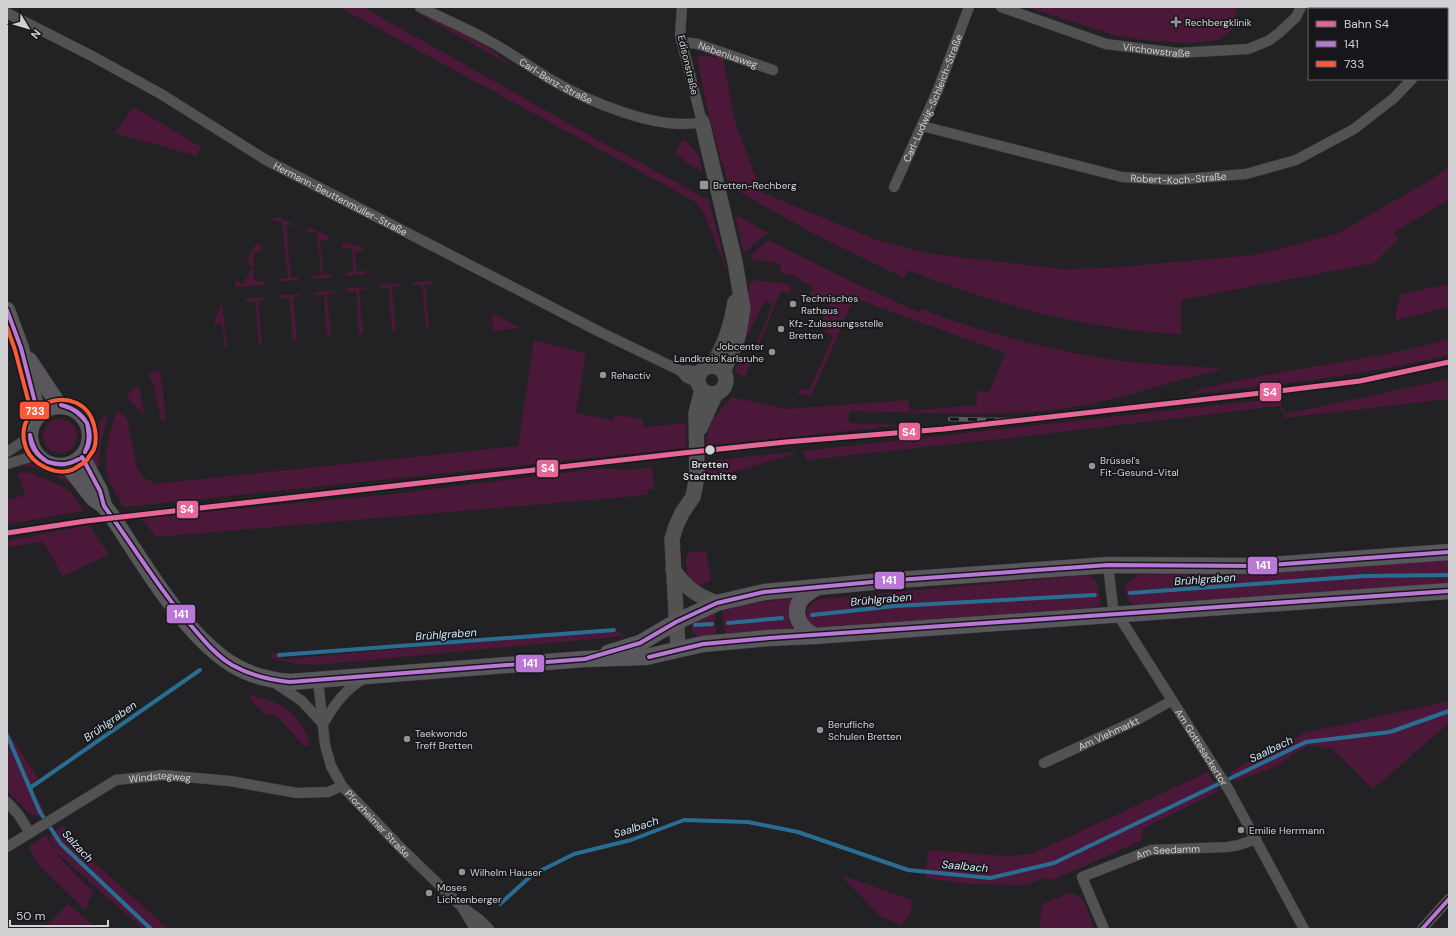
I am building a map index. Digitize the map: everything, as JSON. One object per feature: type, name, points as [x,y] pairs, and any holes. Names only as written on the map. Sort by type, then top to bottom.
[{"type":"main road","points":[[7,310],[21,348],[38,414]]},
{"type":"main road","points":[[21,348],[59,405]]},
{"type":"main road","points":[[59,405],[77,410],[89,425],[90,442],[82,457],[67,465],[50,464],[37,454],[32,446],[30,437],[32,425],[38,414],[48,408],[59,405]]},
{"type":"main road","points":[[82,457],[100,491],[104,506]]},
{"type":"main road","points":[[67,465],[93,498],[104,506],[177,611],[215,653],[231,664],[251,674],[270,680],[290,682],[585,659],[646,657],[703,644],[769,638],[1118,616],[1449,591]]},
{"type":"main road","points":[[585,659],[640,643],[676,622],[717,603],[764,592],[1108,565],[1257,566],[1449,552]]},
{"type":"main road","points":[[814,636],[805,631],[797,616],[798,605],[804,596],[817,587]]},
{"type":"street","name":"Carl-Benz-Straße","points":[[420,7],[463,26],[552,80],[606,105],[650,119],[676,124],[687,125],[702,122]]},
{"type":"street","name":"Edisonstraße","points":[[682,7],[680,21],[682,42],[702,122]]},
{"type":"street","name":"Carl-Ludwig-Schleich-Straße","points":[[894,187],[937,92],[969,7]]},
{"type":"street","name":"Virchowstraße","points":[[1001,7],[1106,44],[1177,53],[1248,49],[1268,42],[1296,17],[1301,7]]},
{"type":"street","name":"Hermann-Beuttenmüller-Straße","points":[[7,13],[92,56],[161,94],[266,160],[600,332],[681,371],[687,370],[708,379]]},
{"type":"street","name":"Nebeniusweg","points":[[682,42],[698,44],[773,70]]},
{"type":"street","name":"Robert-Koch-Straße","points":[[922,126],[1122,177],[1173,180],[1246,174],[1296,160],[1354,129],[1394,98],[1411,80]]},
{"type":"street","points":[[678,650],[672,539],[676,526],[693,497],[698,476],[698,432],[708,379],[735,344],[741,324],[743,309],[737,273],[702,122]]},
{"type":"street","points":[[7,452],[30,437]]},
{"type":"street","points":[[7,464],[37,454]]},
{"type":"street","name":"Am Gottesackertor","points":[[1108,565],[1113,607],[1171,701],[1229,790],[1304,929]]},
{"type":"street","points":[[673,570],[684,584],[695,594],[717,603]]},
{"type":"street","points":[[270,680],[302,702],[323,724],[337,702],[349,688],[371,676]]},
{"type":"street","name":"Pforzheimer Straße","points":[[318,680],[325,745],[331,766],[342,786],[401,848],[461,906],[480,920],[489,929]]},
{"type":"street","name":"Am Viehmarkt","points":[[1044,764],[1137,720],[1171,701]]},
{"type":"street","name":"Windstegweg","points":[[7,847],[116,780],[163,775],[230,781],[297,792],[328,792],[342,786]]},
{"type":"street","points":[[7,802],[18,814],[30,833]]},
{"type":"street","name":"Am Seedamm","points":[[1104,929],[1082,878],[1151,850],[1228,847],[1256,839]]},
{"type":"street","points":[[1422,929],[1449,899]]},
{"type":"street","name":"Pforzheimer Straße","points":[[461,906],[475,929]]},
{"type":"shaded area","points":[[339,7],[363,7],[591,136],[709,200],[728,274],[704,213],[694,201]]},
{"type":"shaded area","points":[[407,7],[459,31],[499,54],[498,56],[524,73]]},
{"type":"shaded area","name":"Rechbergklinik","points":[[1026,7],[1238,7],[1232,30],[1218,40],[1191,43],[1150,41],[1114,35]]},
{"type":"shaded area","points":[[697,56],[723,57],[735,122],[761,192],[877,240],[925,253],[1061,269],[1107,268],[1255,255],[1339,233],[1435,177],[1449,166],[1449,199],[1393,233],[1398,239],[1374,263],[1181,300],[1181,334],[1146,332],[1077,321],[1008,305],[941,283],[908,270],[904,278],[818,236],[729,186],[709,117]]},
{"type":"shaded area","points":[[134,107],[201,147],[197,156],[114,133]]},
{"type":"shaded area","points":[[685,140],[699,156],[703,172],[683,161],[684,159],[675,153],[681,141]]},
{"type":"shaded area","points":[[735,214],[779,239],[767,233],[743,252]]},
{"type":"shaded area","points":[[279,217],[295,225],[286,225],[291,278],[298,277],[298,280],[279,282],[279,279],[288,278],[282,221],[272,221],[274,218]]},
{"type":"shaded area","points":[[309,228],[328,235],[330,240],[320,241],[323,275],[333,275],[333,277],[312,279],[312,276],[321,275],[317,232],[306,232]]},
{"type":"shaded area","points":[[768,240],[854,283],[919,312],[921,309],[968,326],[1016,340],[1114,360],[1223,369],[1107,400],[1068,408],[986,414],[850,411],[848,418],[850,423],[905,425],[705,446],[710,422],[732,397],[785,409],[908,400],[910,411],[977,405],[976,396],[979,390],[989,393],[1005,353],[854,298],[811,396],[797,394],[799,389],[809,391],[833,336],[826,332],[823,319],[829,305],[809,297],[813,287],[792,275],[780,273],[781,264],[752,259],[750,256]]},
{"type":"shaded area","points":[[345,242],[363,248],[363,251],[355,252],[356,271],[365,271],[366,274],[346,276],[345,273],[353,272],[352,248],[342,249],[342,243]]},
{"type":"shaded area","points":[[259,243],[261,251],[253,253],[254,281],[264,281],[264,285],[237,287],[235,285],[236,280],[243,284],[253,267],[246,263],[255,245]]},
{"type":"shaded area","points":[[757,280],[788,284],[791,289],[790,294],[781,291],[759,344],[758,351],[754,349],[773,304],[765,301],[742,345],[749,310],[749,283]]},
{"type":"shaded area","points":[[433,281],[433,284],[425,285],[429,327],[426,328],[422,285],[413,285],[413,282]]},
{"type":"shaded area","points":[[399,284],[399,286],[392,287],[396,330],[392,331],[389,288],[380,288],[380,285]]},
{"type":"shaded area","points":[[1449,284],[1449,307],[1396,320],[1396,312],[1401,294]]},
{"type":"shaded area","points":[[366,287],[366,289],[359,290],[363,333],[359,334],[356,291],[347,291],[347,288]]},
{"type":"shaded area","points":[[334,291],[334,293],[327,294],[331,337],[327,337],[324,294],[315,295],[315,292]]},
{"type":"shaded area","points":[[300,294],[300,296],[293,297],[297,340],[293,341],[290,298],[281,298],[281,295]]},
{"type":"shaded area","points":[[265,297],[265,300],[258,301],[262,344],[259,345],[255,301],[246,302],[245,299]]},
{"type":"shaded area","points":[[222,304],[227,347],[224,347],[222,324],[213,325]]},
{"type":"shaded area","points":[[492,313],[521,328],[493,331]]},
{"type":"shaded area","points":[[1449,339],[1449,355],[1384,369],[1318,379],[1185,395],[1230,382],[1385,354]]},
{"type":"shaded area","points":[[534,340],[586,354],[576,413],[613,420],[615,415],[643,419],[643,427],[686,423],[686,448],[124,507],[109,481],[106,466],[107,448],[113,420],[117,411],[127,418],[137,468],[143,477],[154,483],[142,485],[518,446]]},
{"type":"shaded area","points":[[741,355],[752,360],[745,377],[735,373]]},
{"type":"shaded area","points":[[160,371],[166,420],[161,421],[154,384],[147,374]]},
{"type":"shaded area","points":[[1449,379],[1449,399],[1284,418],[1284,411],[1281,411],[1280,406],[1010,438],[806,460],[803,451],[1281,398],[1282,409],[1285,409],[1285,414]]},
{"type":"shaded area","points":[[136,386],[140,390],[144,414],[126,397]]},
{"type":"shaded area","points":[[105,414],[107,418],[100,446],[99,466],[95,468],[93,466],[93,456],[98,440],[98,425]]},
{"type":"shaded area","points":[[57,419],[63,419],[72,424],[76,430],[76,442],[72,448],[63,453],[57,453],[48,448],[43,439],[43,433],[48,424]]},
{"type":"shaded area","points":[[795,452],[795,454],[705,480],[705,461]]},
{"type":"shaded area","points":[[29,463],[57,471],[73,481],[69,483],[40,469],[23,466],[21,464]]},
{"type":"shaded area","points":[[652,467],[654,489],[647,490],[648,495],[156,537],[141,518],[383,495],[604,468],[624,470]]},
{"type":"shaded area","points":[[26,472],[46,479],[70,491],[84,511],[7,524],[7,500],[25,495],[18,474]]},
{"type":"shaded area","points":[[89,525],[109,555],[63,576],[43,542],[7,547],[7,541]]},
{"type":"shaded area","points":[[706,551],[711,580],[696,588],[687,571],[687,553]]},
{"type":"shaded area","points":[[1449,558],[1449,584],[1139,607],[1129,602],[1125,591],[1126,584],[1139,574],[1251,575]]},
{"type":"shaded area","points":[[1088,575],[1096,580],[1101,603],[1097,607],[827,629],[815,627],[807,618],[809,606],[819,599]]},
{"type":"shaded area","points":[[795,598],[789,610],[790,623],[794,631],[725,636],[722,612],[744,604]]},
{"type":"shaded area","points":[[714,610],[717,636],[703,637],[695,635],[692,628],[693,623]]},
{"type":"shaded area","points":[[614,630],[626,636],[316,665],[297,664],[272,659],[271,651],[284,659]]},
{"type":"shaded area","points":[[252,695],[282,706],[294,715],[306,733],[310,746],[304,746],[275,714],[267,716],[248,698]]},
{"type":"shaded area","points":[[1449,701],[1449,723],[1373,789],[1331,748],[1309,746],[1293,754],[1278,766],[1236,781],[1230,772],[1304,733]]},
{"type":"shaded area","points":[[11,737],[38,778],[32,788],[45,812],[37,817],[26,811],[7,790],[7,740]]},
{"type":"shaded area","points":[[1208,772],[1219,791],[1144,828],[1141,841],[1053,880],[1046,878],[1023,885],[970,884],[926,878],[927,856],[930,850],[1005,856],[1032,854]]},
{"type":"shaded area","points":[[63,826],[96,864],[168,929],[143,929],[57,853],[49,836]]},
{"type":"shaded area","points":[[46,835],[60,858],[93,892],[85,910],[41,867],[28,847]]},
{"type":"shaded area","points":[[844,876],[912,900],[911,915],[900,925],[880,916],[843,878]]},
{"type":"shaded area","points":[[1070,893],[1080,897],[1083,901],[1094,929],[1039,929],[1042,904]]},
{"type":"shaded area","points":[[68,904],[98,929],[43,929]]},
{"type":"waterway","name":"Brühlgraben","points":[[1130,593],[1365,576],[1449,575]]},
{"type":"waterway","name":"Brühlgraben","points":[[812,615],[895,606],[1095,595]]},
{"type":"waterway","name":"Brühlgraben","points":[[728,623],[782,618]]},
{"type":"waterway","name":"Brühlgraben","points":[[695,625],[712,624]]},
{"type":"waterway","name":"Brühlgraben","points":[[279,655],[614,630]]},
{"type":"waterway","name":"Brühlgraben","points":[[30,788],[200,670]]},
{"type":"waterway","name":"Saalbach","points":[[500,904],[532,875],[574,854],[631,840],[684,820],[748,822],[798,832],[908,870],[990,878],[1054,863],[1306,742],[1390,732],[1449,711]]},
{"type":"waterway","name":"Salzach","points":[[7,735],[40,812],[61,844],[151,929]]},
{"type":"railway","points":[[950,419],[1002,420],[1043,418]]},
{"type":"rail line","name":"S4","points":[[7,533],[86,521],[683,453],[786,442],[944,429],[1287,390],[1360,381],[1449,362]]},
{"type":"transit line","name":"141","points":[[7,310],[21,348],[38,414]]},
{"type":"transit line","name":"733","points":[[7,327],[15,350],[32,415]]},
{"type":"transit line","name":"733","points":[[85,462],[72,470],[58,471],[45,467],[33,459],[26,448],[24,432],[28,419],[37,408],[49,402],[63,400],[76,403],[87,411],[94,425],[96,437],[94,449],[87,460]]},
{"type":"transit line","name":"141","points":[[61,405],[76,411],[87,423]]},
{"type":"transit line","name":"141","points":[[61,405],[76,411],[87,423]]},
{"type":"transit line","name":"141","points":[[85,452],[89,438],[87,423]]},
{"type":"transit line","name":"141","points":[[85,452],[90,438],[87,423]]},
{"type":"transit line","name":"141","points":[[30,435],[36,451],[48,462]]},
{"type":"transit line","name":"141","points":[[30,435],[33,448],[48,462]]},
{"type":"transit line","name":"141","points":[[82,457],[100,491],[104,506],[170,600],[207,644],[221,657],[239,669],[275,680],[290,682],[585,659],[640,643],[676,622],[717,603],[764,592],[883,581],[1108,565],[1257,566],[1449,552]]},
{"type":"transit line","name":"141","points":[[48,462],[64,464],[79,459]]},
{"type":"transit line","name":"141","points":[[48,462],[64,464],[71,463],[79,459]]},
{"type":"transit line","name":"141","points":[[649,657],[703,644],[769,638],[1449,591]]},
{"type":"transit line","name":"141","points":[[1422,929],[1449,899]]},
{"type":"place","name":"Rechbergklinik","points":[[1176,22]]},
{"type":"place","name":"Bretten-Rechberg","points":[[704,185]]},
{"type":"place","name":"Technisches Rathaus","points":[[793,304]]},
{"type":"place","name":"Kfz-Zulassungsstelle Bretten","points":[[781,329]]},
{"type":"place","name":"Jobcenter Landkreis Karlsruhe","points":[[772,352]]},
{"type":"place","name":"Rehactiv","points":[[603,375]]},
{"type":"place","name":"Bretten Stadtmitte","points":[[710,450]]},
{"type":"place","name":"Brüssel's Fit-Gesund-Vital","points":[[1092,466]]},
{"type":"place","name":"Berufliche Schulen Bretten","points":[[820,730]]},
{"type":"place","name":"Taekwondo Treff Bretten","points":[[407,739]]},
{"type":"place","name":"Emilie Herrmann","points":[[1241,830]]},
{"type":"place","name":"Wilhelm Hauser","points":[[462,872]]},
{"type":"place","name":"Moses Lichtenberger","points":[[429,893]]}]
